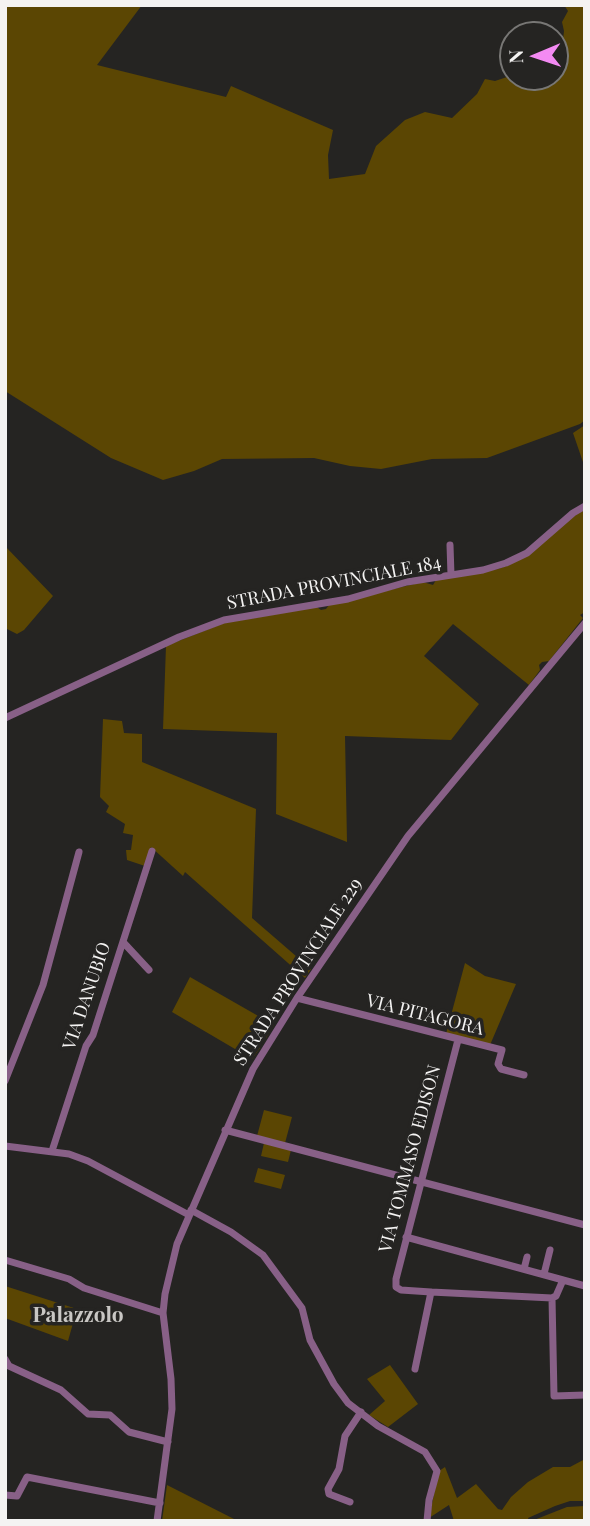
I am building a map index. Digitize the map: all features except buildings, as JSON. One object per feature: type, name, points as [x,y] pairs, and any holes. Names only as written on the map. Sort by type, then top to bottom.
[{"type":"street","name":"STRADA PROVINCIALE 184","points":[[5,718],[179,637],[224,620],[348,599],[407,582],[495,567],[527,553],[573,513],[585,506]]},
{"type":"street","points":[[450,545],[451,575]]},
{"type":"street","name":"STRADA PROVINCIALE 229","points":[[157,1521],[172,1395],[163,1313],[174,1254],[225,1130],[260,1056],[408,836],[585,623]]},
{"type":"street","name":"VIA DANUBIO","points":[[52,1151],[86,1046],[93,1035],[152,851]]},
{"type":"street","points":[[5,1081],[43,985],[79,852]]},
{"type":"street","points":[[123,942],[149,970]]},
{"type":"street","name":"VIA PITAGORA","points":[[297,998],[502,1050],[498,1064],[501,1069],[524,1075]]},
{"type":"street","name":"VIA TOMMASO EDISON","points":[[430,1292],[401,1290],[396,1287],[406,1237],[458,1040]]},
{"type":"street","points":[[225,1130],[585,1225]]},
{"type":"street","points":[[5,1146],[69,1154],[88,1161],[231,1232],[263,1255],[302,1308],[310,1340],[334,1384],[348,1403],[378,1426],[420,1448],[435,1466],[436,1475],[429,1500],[428,1521]]},
{"type":"street","points":[[406,1237],[585,1286]]},
{"type":"street","points":[[544,1275],[550,1251]]},
{"type":"street","points":[[524,1269],[527,1257]]},
{"type":"street","points":[[5,1260],[69,1279],[84,1288],[163,1313]]},
{"type":"street","points":[[415,1369],[430,1292],[552,1298],[556,1297],[563,1280]]},
{"type":"street","points":[[552,1298],[554,1396],[585,1395]]},
{"type":"street","points":[[6,1363],[61,1390],[88,1414],[110,1415],[129,1432],[168,1442]]},
{"type":"street","points":[[350,1502],[329,1494],[328,1489],[339,1469],[345,1436],[361,1412]]},
{"type":"street","points":[[5,1495],[17,1496],[30,1468]]},
{"type":"street","points":[[27,1477],[160,1503]]},
{"type":"shaded area","points":[[5,5],[142,5],[97,65],[226,97],[231,86],[333,130],[328,155],[329,179],[365,174],[376,146],[405,120],[425,112],[452,118],[477,94],[485,79],[499,80],[499,91],[569,91],[569,21],[563,21],[568,11],[564,5],[585,5],[585,420],[580,424],[487,458],[432,459],[381,469],[314,458],[222,459],[163,480],[111,458],[5,391]]},
{"type":"shaded area","points":[[585,425],[585,465],[584,465],[573,433]]},
{"type":"shaded area","points":[[585,508],[585,612],[580,615],[583,618],[549,661],[539,665],[540,670],[529,685],[453,624],[424,656],[479,704],[451,740],[345,736],[347,842],[276,814],[277,733],[163,729],[166,646],[224,623],[317,607],[321,610],[329,605],[423,582],[433,585],[436,580],[498,569],[509,565]]},
{"type":"shaded area","points":[[5,546],[53,596],[24,630],[17,634],[5,628]]},
{"type":"shaded area","points":[[103,719],[122,721],[124,733],[142,734],[142,762],[256,809],[252,918],[311,969],[305,978],[185,872],[183,876],[151,847],[145,866],[127,860],[126,850],[131,850],[133,835],[123,833],[125,824],[106,812],[109,806],[100,797]]},
{"type":"shaded area","points":[[465,963],[485,976],[516,984],[490,1045],[446,1034]]},
{"type":"shaded area","points":[[190,977],[274,1025],[266,1038],[258,1041],[260,1048],[252,1059],[172,1012]]},
{"type":"shaded area","points":[[264,1110],[292,1117],[285,1143],[257,1136]]},
{"type":"shaded area","points":[[264,1143],[291,1150],[288,1162],[261,1156]]},
{"type":"shaded area","points":[[258,1168],[285,1175],[281,1189],[254,1182]]},
{"type":"shaded area","points":[[5,1286],[77,1309],[68,1341],[5,1318]]},
{"type":"shaded area","points":[[390,1365],[418,1404],[388,1427],[369,1415],[385,1401],[367,1379]]},
{"type":"shaded area","points":[[585,1459],[585,1501],[570,1501],[555,1506],[528,1518],[529,1521],[454,1521],[449,1505],[429,1518],[439,1471],[445,1467],[457,1498],[476,1484],[498,1509],[502,1510],[511,1497],[528,1482],[553,1467],[570,1467]]},
{"type":"shaded area","points":[[167,1485],[238,1521],[162,1521]]},
{"type":"shaded area","points":[[585,1506],[585,1521],[534,1520],[567,1507]]},
{"type":"district","name":"Palazzolo","points":[[78,1315]]}]
